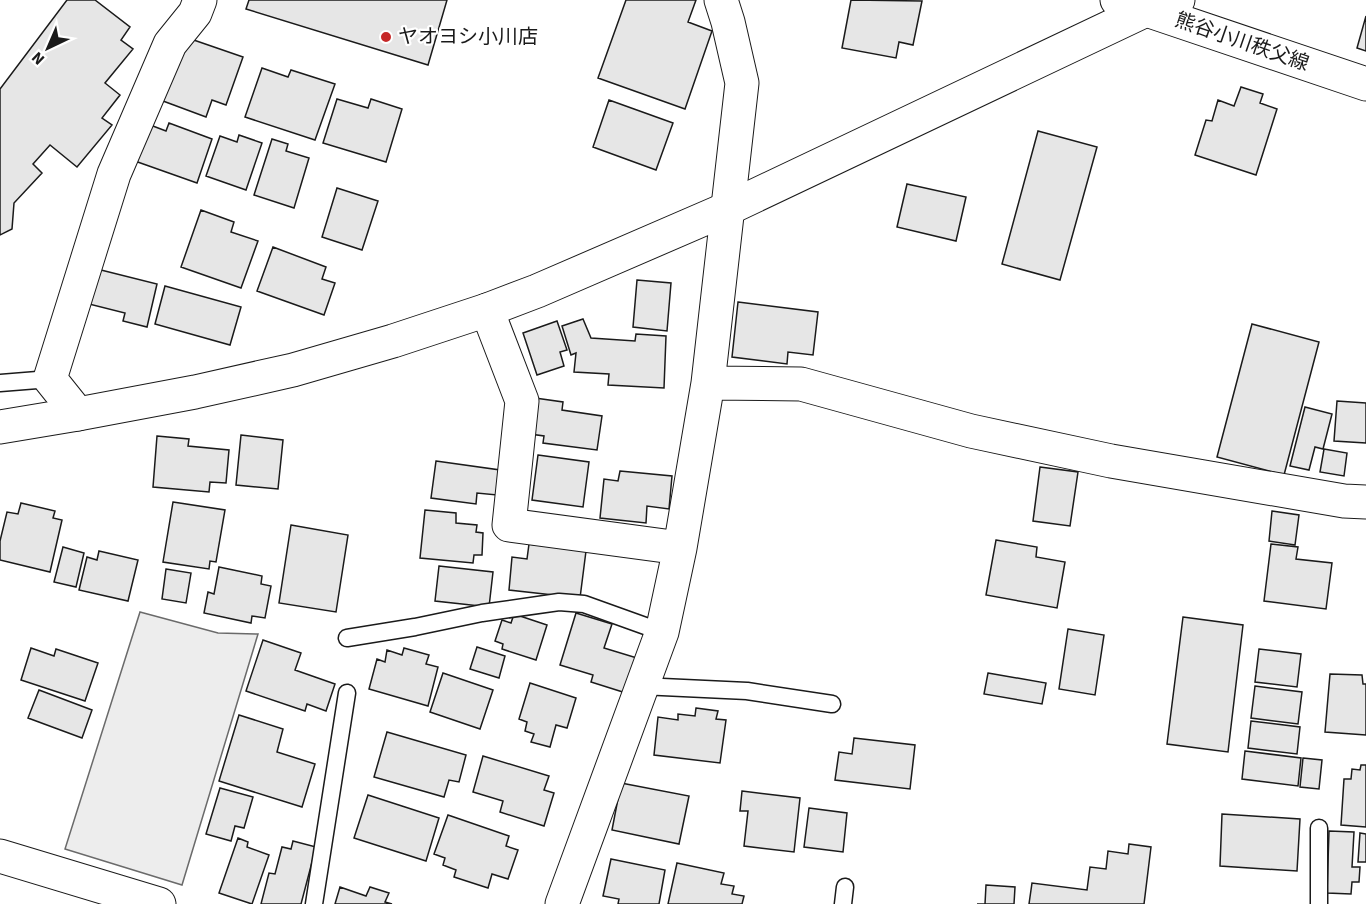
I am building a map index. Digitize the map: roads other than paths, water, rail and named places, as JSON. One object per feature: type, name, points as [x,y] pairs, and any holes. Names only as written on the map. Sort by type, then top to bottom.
[{"type":"street","points":[[78,414],[50,379],[114,174],[170,44],[195,13],[200,0]]},
{"type":"street","points":[[562,904],[662,632],[680,549],[708,383],[742,83],[721,0]]},
{"type":"street","points":[[0,427],[195,392],[293,370],[488,310],[729,208],[1132,5],[1178,0]]},
{"type":"street","name":"熊谷小川秩父線","points":[[1132,5],[1366,84]]},
{"type":"street","points":[[488,310],[522,401],[509,525],[680,549]]},
{"type":"street","points":[[708,383],[801,384],[971,431],[1099,459],[1344,501],[1366,502]]},
{"type":"street","points":[[0,856],[159,904]]},
{"type":"lane","points":[[0,383],[50,379]]},
{"type":"lane","points":[[347,638],[482,613],[559,602],[584,604],[662,632]]},
{"type":"lane","points":[[642,686],[747,691],[832,704]]},
{"type":"lane","points":[[314,904],[347,693]]},
{"type":"lane","points":[[1319,828],[1319,904]]},
{"type":"place","name":"ヤオヨシ小川店","points":[[386,37]]}]
